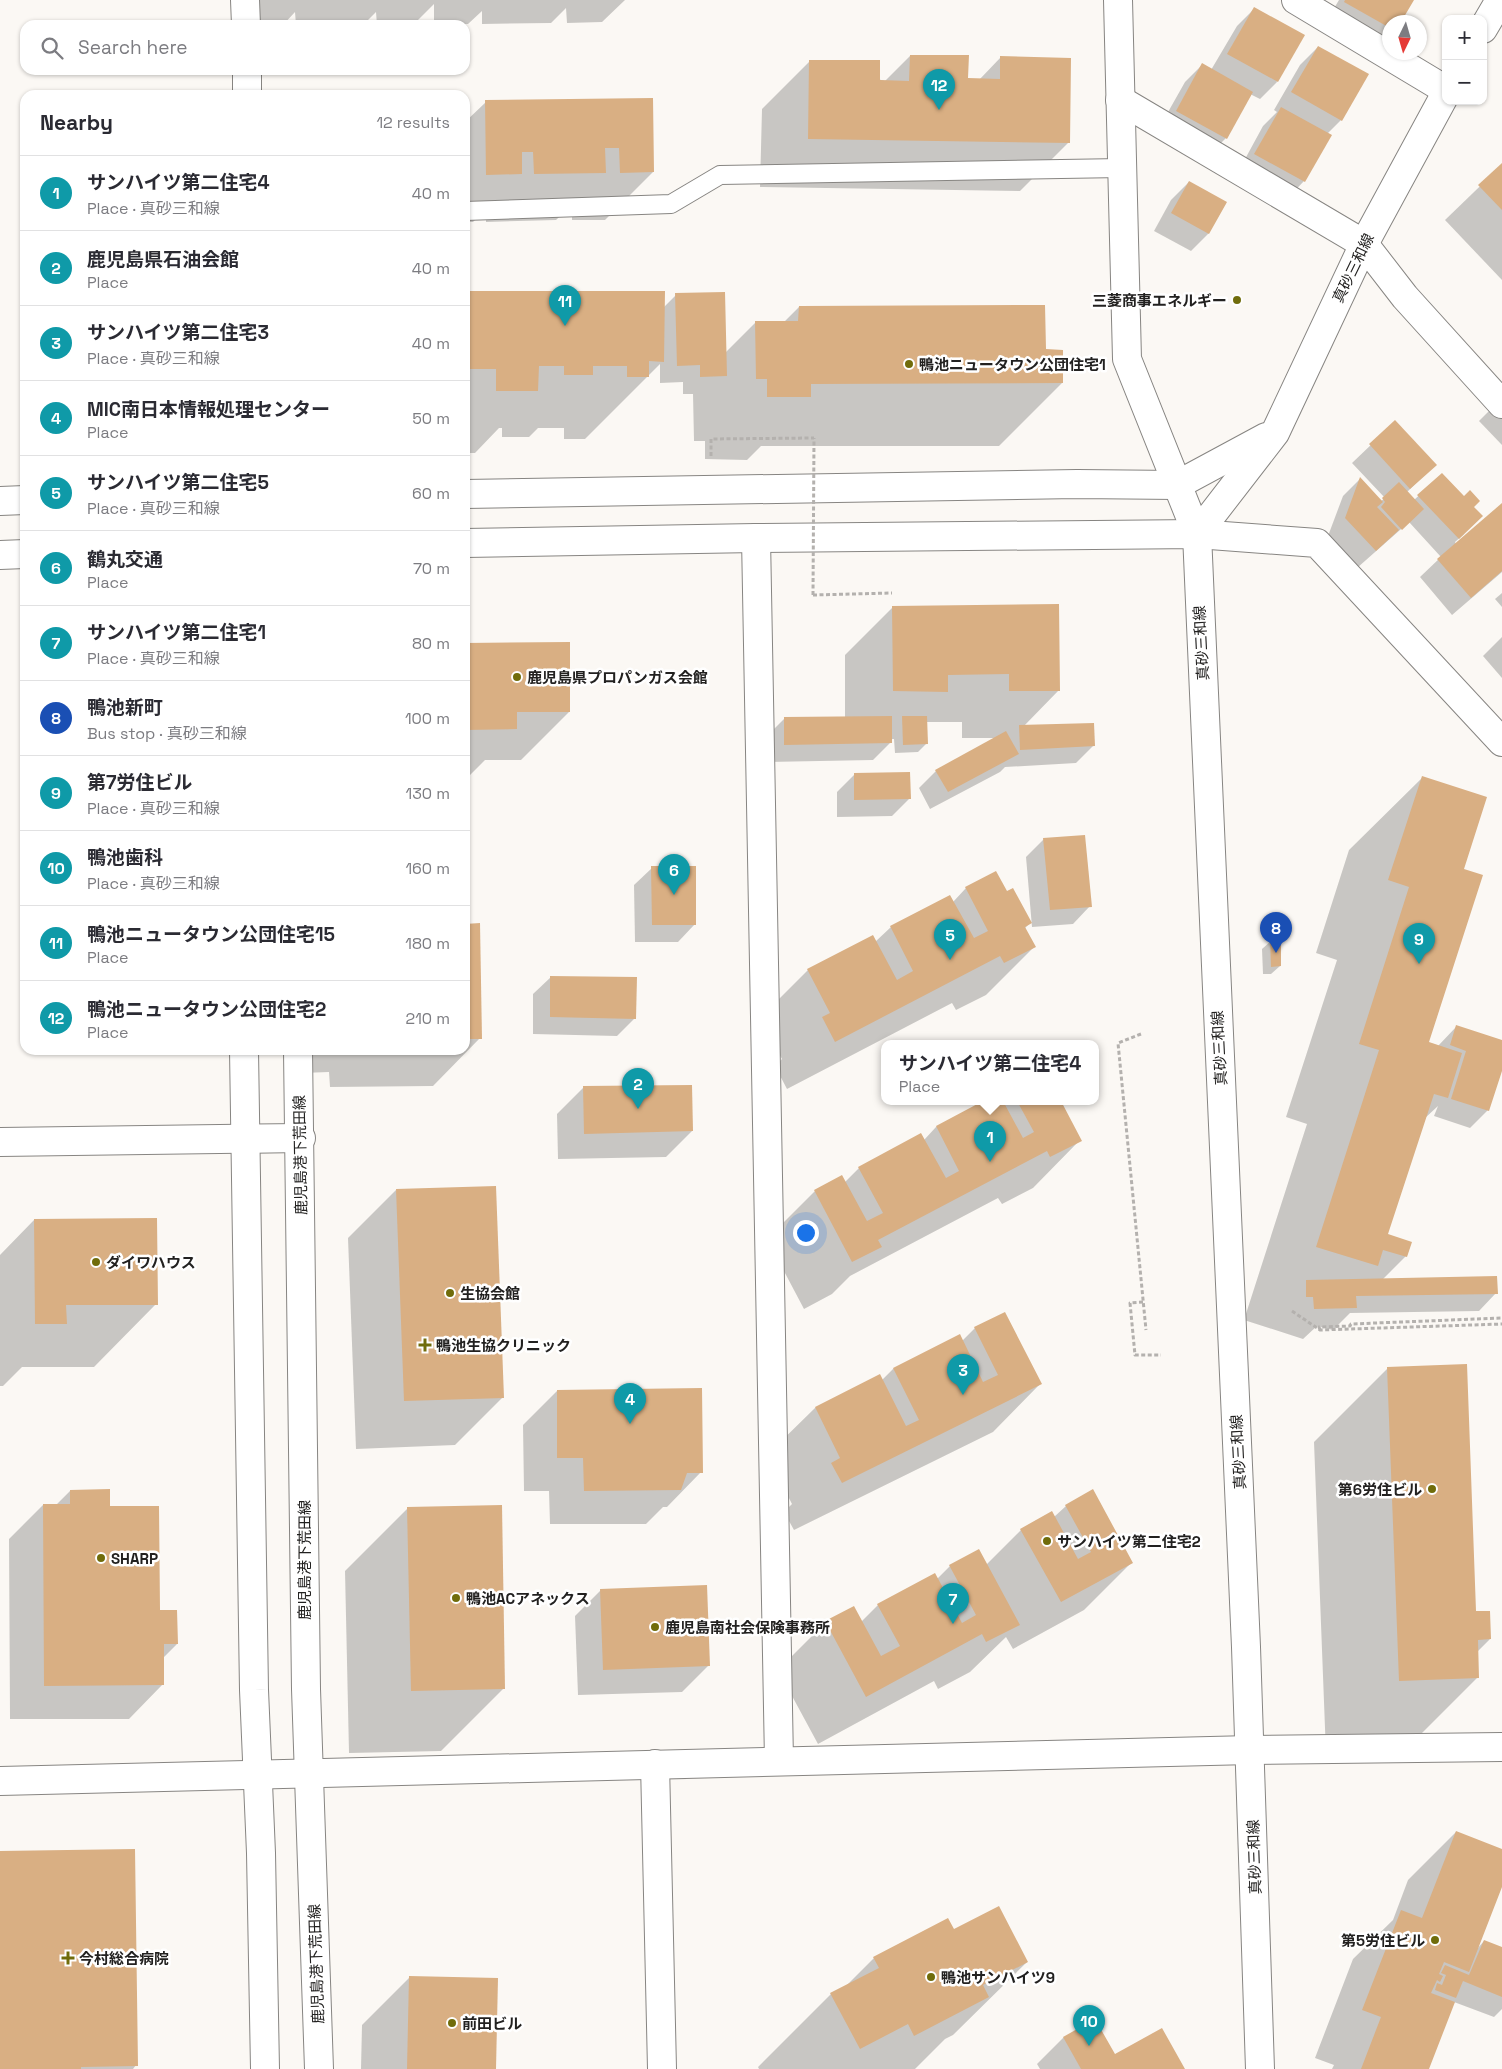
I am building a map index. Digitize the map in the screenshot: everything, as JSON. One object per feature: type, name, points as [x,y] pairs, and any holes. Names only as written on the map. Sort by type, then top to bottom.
[{"type":"street","points":[[245,0],[246,20]]},
{"type":"street","points":[[1118,0],[1127,359],[1197,534]]},
{"type":"street","points":[[1296,0],[1442,90]]},
{"type":"street","points":[[1487,22],[1500,0]]},
{"type":"street","points":[[247,75],[247,90]]},
{"type":"street","name":"真砂三和線","points":[[1260,2069],[1250,1750],[1197,534],[1275,433],[1364,244],[1442,99]]},
{"type":"street","points":[[1120,100],[1364,244],[1405,297],[1502,404]]},
{"type":"street","points":[[470,494],[1077,484],[1177,485],[1275,433]]},
{"type":"street","points":[[0,501],[20,500]]},
{"type":"street","points":[[470,543],[1197,534],[1317,543],[1502,742]]},
{"type":"street","points":[[756,538],[779,1760]]},
{"type":"street","points":[[0,555],[20,554]]},
{"type":"street","points":[[244,1055],[254,1690],[258,1774],[265,2069]]},
{"type":"street","name":"鹿児島港下荒田線","points":[[298,1055],[301,1138],[305,1670],[319,2069]]},
{"type":"street","points":[[0,1142],[301,1138]]},
{"type":"street","points":[[0,1781],[779,1760],[1502,1746]]},
{"type":"street","points":[[655,1764],[662,2069]]},
{"type":"lane","points":[[470,211],[671,204],[720,174],[1122,168]]},
{"type":"path","points":[[711,456],[711,439],[814,438],[813,595],[892,593]]},
{"type":"path","points":[[1141,1034],[1118,1043],[1146,1330]]},
{"type":"path","points":[[1143,1302],[1130,1303],[1135,1355],[1161,1355]]},
{"type":"path","points":[[1292,1311],[1320,1330],[1502,1324]]},
{"type":"path","points":[[1320,1330],[1319,1327],[1350,1326],[1350,1324],[1502,1318]]},
{"type":"building","points":[[1345,0],[1414,0],[1405,15],[1382,15],[1382,23],[1344,2]]},
{"type":"building","points":[[1254,7],[1305,35],[1278,82],[1227,54]]},
{"type":"building","points":[[1318,46],[1369,74],[1342,121],[1291,92]]},
{"type":"building","points":[[910,55],[969,55],[968,78],[1000,79],[1000,56],[1071,58],[1070,143],[808,139],[809,60],[880,60],[880,80],[909,81]]},
{"type":"building","points":[[1202,63],[1253,92],[1227,139],[1176,111]]},
{"type":"building","points":[[653,98],[654,172],[620,173],[619,148],[605,148],[606,173],[534,174],[533,152],[522,152],[522,174],[486,175],[485,100]]},
{"type":"building","points":[[1281,107],[1332,135],[1305,182],[1254,154]]},
{"type":"building","points":[[1502,163],[1502,210],[1478,185]]},
{"type":"building","points":[[1189,181],[1227,202],[1209,234],[1171,213]]},
{"type":"building","points":[[470,291],[665,291],[664,362],[649,361],[649,377],[627,377],[627,366],[593,366],[593,375],[564,375],[564,366],[539,366],[538,391],[496,391],[496,369],[470,369]]},
{"type":"building","points":[[725,292],[727,376],[700,377],[700,365],[677,366],[675,293]]},
{"type":"building","name":"鴨池ニュータウン公団住宅1","points":[[1045,305],[1046,349],[1063,350],[1063,383],[811,384],[811,397],[767,397],[767,379],[756,379],[755,321],[798,321],[799,306]]},
{"type":"building","points":[[1395,420],[1437,465],[1410,489],[1369,444]]},
{"type":"building","points":[[1442,473],[1464,496],[1470,490],[1480,501],[1474,507],[1483,516],[1459,539],[1417,495]]},
{"type":"building","points":[[1360,477],[1383,502],[1377,507],[1399,530],[1376,551],[1345,518]]},
{"type":"building","points":[[1399,482],[1424,509],[1402,530],[1381,507],[1385,502],[1382,498]]},
{"type":"building","points":[[1502,503],[1502,571],[1471,598],[1437,559]]},
{"type":"building","points":[[1059,604],[1060,691],[1009,691],[1009,674],[948,675],[948,692],[893,691],[892,606]]},
{"type":"building","name":"鹿児島県プロパンガス会館","points":[[570,642],[570,712],[517,712],[517,729],[470,730],[470,643]]},
{"type":"building","points":[[892,716],[892,743],[784,745],[784,717]]},
{"type":"building","points":[[902,716],[927,716],[928,744],[903,745]]},
{"type":"building","points":[[1094,723],[1095,746],[1020,750],[1019,725]]},
{"type":"building","points":[[1006,731],[1019,754],[948,792],[935,770]]},
{"type":"building","points":[[910,772],[911,799],[854,800],[854,773]]},
{"type":"building","points":[[1422,776],[1487,797],[1464,869],[1483,875],[1429,1042],[1462,1053],[1448,1098],[1434,1094],[1388,1234],[1412,1242],[1407,1257],[1383,1250],[1378,1266],[1316,1247],[1379,1050],[1359,1044],[1409,887],[1388,880]]},
{"type":"building","points":[[1085,835],[1092,907],[1050,910],[1043,838]]},
{"type":"building","points":[[651,866],[696,866],[696,925],[652,925]]},
{"type":"building","points":[[996,871],[1007,891],[1013,888],[1032,923],[1025,927],[1036,947],[1004,963],[1000,956],[835,1042],[822,1017],[830,1013],[807,969],[873,935],[897,980],[913,971],[890,926],[950,895],[974,938],[988,931],[965,887]]},
{"type":"building","points":[[480,923],[482,1039],[470,1039],[470,924]]},
{"type":"building","points":[[1270,939],[1281,939],[1281,966],[1271,967]]},
{"type":"building","points":[[550,976],[637,977],[636,1019],[550,1017]]},
{"type":"building","points":[[1456,1025],[1502,1040],[1502,1071],[1489,1111],[1451,1099],[1466,1051],[1450,1045]]},
{"type":"building","points":[[692,1085],[693,1131],[584,1134],[583,1086]]},
{"type":"building","points":[[975,1105],[1005,1105],[1023,1138],[1034,1132],[1019,1105],[1063,1105],[1082,1141],[1050,1157],[1047,1151],[878,1240],[882,1247],[852,1262],[814,1190],[842,1175],[867,1221],[883,1213],[858,1167],[921,1133],[946,1178],[959,1171],[936,1126]]},
{"type":"building","name":"生協会館","points":[[496,1186],[504,1398],[404,1401],[396,1189]]},
{"type":"building","name":"ダイワハウス","points":[[157,1218],[158,1305],[66,1305],[67,1324],[35,1324],[34,1219]]},
{"type":"building","points":[[1497,1276],[1498,1294],[1356,1296],[1357,1308],[1314,1309],[1313,1297],[1306,1297],[1306,1280]]},
{"type":"building","points":[[1005,1312],[1042,1384],[842,1483],[831,1463],[840,1458],[815,1407],[880,1374],[906,1426],[919,1420],[893,1368],[960,1334],[983,1382],[998,1375],[974,1327]]},
{"type":"building","name":"第6労住ビル","points":[[1467,1364],[1476,1611],[1490,1611],[1491,1639],[1478,1640],[1479,1678],[1399,1681],[1387,1367]]},
{"type":"building","points":[[702,1388],[703,1473],[687,1473],[681,1490],[584,1491],[583,1458],[557,1458],[557,1390]]},
{"type":"building","name":"SHARP","points":[[110,1489],[110,1506],[159,1506],[160,1610],[177,1610],[178,1644],[164,1644],[164,1685],[44,1686],[43,1504],[70,1504],[70,1490]]},
{"type":"building","name":"サンハイツ第二住宅2","points":[[1093,1489],[1133,1563],[1061,1602],[1020,1529],[1052,1511],[1078,1559],[1091,1552],[1065,1505]]},
{"type":"building","name":"鴨池ACアネックス","points":[[502,1505],[505,1689],[411,1691],[407,1507]]},
{"type":"building","points":[[979,1549],[1020,1625],[986,1642],[982,1634],[866,1697],[825,1621],[854,1606],[881,1656],[900,1646],[877,1604],[935,1573],[962,1623],[976,1615],[949,1565]]},
{"type":"building","name":"鹿児島南社会保険事務所","points":[[707,1585],[710,1666],[603,1670],[600,1589]]},
{"type":"building","name":"第5労住ビル","points":[[1456,1831],[1502,1849],[1502,1887],[1469,1972],[1444,1962],[1439,1974],[1443,1976],[1440,1982],[1437,1980],[1431,1993],[1455,2002],[1429,2069],[1361,2069],[1381,2017],[1362,2010],[1401,1910],[1422,1918]]},
{"type":"building","name":"今村総合病院","points":[[135,1849],[138,2066],[81,2067],[81,2069],[0,2069],[0,1851]]},
{"type":"building","name":"鴨池サンハイツ9","points":[[999,1906],[1028,1962],[983,1985],[989,1997],[914,2036],[908,2024],[860,2049],[830,1993],[879,1968],[873,1957],[948,1918],[954,1929]]},
{"type":"building","points":[[1484,1940],[1502,1947],[1502,1997],[1463,1981],[1456,1998],[1435,1990],[1437,1983],[1442,1985],[1446,1975],[1441,1973],[1445,1965],[1469,1975]]},
{"type":"building","name":"前田ビル","points":[[409,1976],[498,1978],[496,2069],[407,2069]]},
{"type":"building","points":[[1095,2019],[1115,2054],[1162,2028],[1185,2069],[1081,2069],[1063,2037]]},
{"type":"place","name":"鴨池ニュータウン公団住宅2","points":[[939,110]]},
{"type":"place","name":"三菱商事エネルギー","points":[[1237,300]]},
{"type":"place","name":"鴨池ニュータウン公団住宅15","points":[[565,326]]},
{"type":"place","name":"鴨池ニュータウン公団住宅1","points":[[909,364]]},
{"type":"place","name":"鹿児島県プロパンガス会館","points":[[517,677]]},
{"type":"place","name":"鶴丸交通","points":[[674,895]]},
{"type":"place","name":"鴨池新町","points":[[1276,953]]},
{"type":"place","name":"サンハイツ第二住宅5","points":[[950,960]]},
{"type":"place","name":"第7労住ビル","points":[[1419,964]]},
{"type":"place","name":"鹿児島県石油会館","points":[[638,1109]]},
{"type":"place","name":"サンハイツ第二住宅4","points":[[990,1162]]},
{"type":"place","name":"ダイワハウス","points":[[96,1262]]},
{"type":"place","name":"生協会館","points":[[450,1293]]},
{"type":"place","name":"鴨池生協クリニック","points":[[425,1345]]},
{"type":"place","name":"サンハイツ第二住宅3","points":[[963,1395]]},
{"type":"place","name":"MIC南日本情報処理センター","points":[[630,1424]]},
{"type":"place","name":"第6労住ビル","points":[[1432,1489]]},
{"type":"place","name":"サンハイツ第二住宅2","points":[[1047,1541]]},
{"type":"place","name":"SHARP","points":[[101,1558]]},
{"type":"place","name":"鴨池ACアネックス","points":[[456,1598]]},
{"type":"place","name":"サンハイツ第二住宅1","points":[[953,1624]]},
{"type":"place","name":"鹿児島南社会保険事務所","points":[[655,1627]]},
{"type":"place","name":"第5労住ビル","points":[[1435,1940]]},
{"type":"place","name":"今村総合病院","points":[[68,1958]]},
{"type":"place","name":"鴨池サンハイツ9","points":[[931,1977]]},
{"type":"place","name":"前田ビル","points":[[452,2023]]},
{"type":"place","name":"鴨池歯科","points":[[1089,2046]]}]
